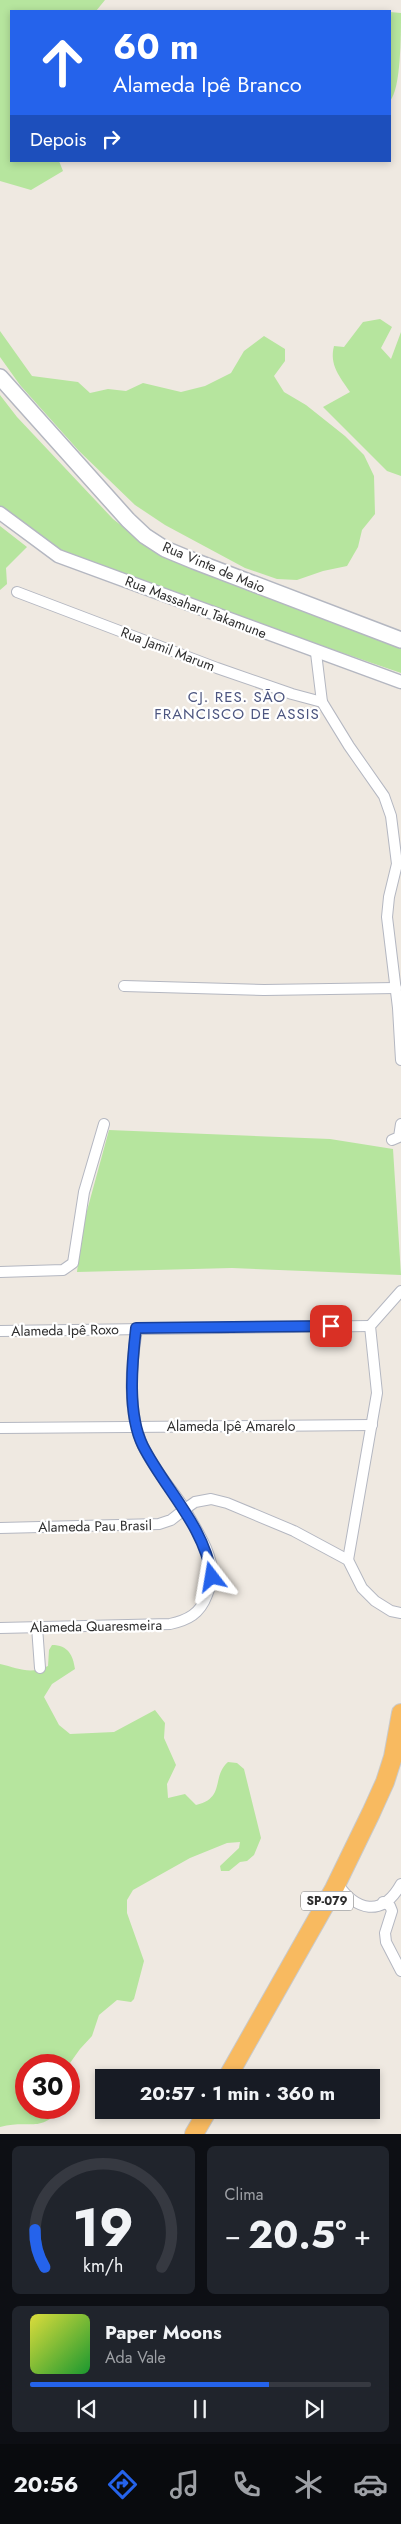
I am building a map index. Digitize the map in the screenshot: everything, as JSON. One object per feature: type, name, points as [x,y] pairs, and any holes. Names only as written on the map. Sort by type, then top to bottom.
[{"type":"highway","name":"SP-079","points":[[232,2069],[337,1883],[385,1782],[393,1757],[401,1713]]},
{"type":"highway","points":[[194,2134],[203,2119]]},
{"type":"main road","name":"Rua Vinte de Maio","points":[[0,376],[77,465],[145,536],[165,549],[194,561],[401,640]]},
{"type":"street","name":"Rua Massaharu Takamune","points":[[0,513],[58,556],[316,653],[401,682]]},
{"type":"street","name":"Rua Jamil Marum","points":[[17,592],[217,668],[292,694],[322,702]]},
{"type":"street","points":[[316,653],[322,702],[349,746],[384,796],[390,816],[399,864],[389,897],[387,917],[396,988],[401,1060]]},
{"type":"street","points":[[124,986],[264,990],[396,988]]},
{"type":"street","points":[[0,1272],[63,1270],[73,1263],[84,1192],[104,1124]]},
{"type":"street","points":[[392,1140],[399,1137],[401,1124]]},
{"type":"street","points":[[401,1291],[370,1326],[377,1393],[348,1560],[362,1588],[391,1611],[401,1614]]},
{"type":"street","name":"Alameda Ipê Roxo","points":[[0,1331],[370,1326]]},
{"type":"street","name":"Alameda Quaresmeira","points":[[0,1628],[170,1624],[193,1616],[202,1605],[212,1577],[210,1562],[203,1543],[185,1509],[142,1444],[137,1426],[132,1362],[136,1328]]},
{"type":"street","name":"Alameda Ipê Amarelo","points":[[0,1428],[372,1425]]},
{"type":"street","name":"Alameda Pau Brasil","points":[[0,1528],[159,1524],[171,1520],[195,1502],[211,1499],[226,1503],[294,1530],[348,1560]]},
{"type":"street","points":[[37,1627],[40,1668]]},
{"type":"street","points":[[337,1883],[352,1902],[363,1907],[375,1907],[383,1902],[401,1884]]},
{"type":"street","points":[[383,1902],[390,1906],[392,1911],[385,1933],[386,1942],[401,1971]]},
{"type":"green space","points":[[0,0],[105,0],[97,10],[10,10],[10,162],[59,162],[63,171],[31,190],[0,181]]},
{"type":"green space","points":[[391,12],[401,13],[398,73],[394,94],[391,99]]},
{"type":"green space","points":[[380,319],[392,327],[381,348],[391,359],[401,332],[401,476],[387,471],[323,407],[350,392],[334,365],[334,346],[344,347],[363,322]]},
{"type":"green space","points":[[0,331],[32,376],[78,382],[90,393],[108,389],[126,391],[143,383],[181,392],[205,386],[231,373],[244,351],[264,336],[285,349],[285,361],[274,376],[284,392],[306,405],[345,436],[364,455],[374,476],[375,514],[362,530],[358,547],[347,566],[323,571],[297,580],[277,579],[245,568],[165,525],[135,505],[79,451],[20,385],[0,357]]},
{"type":"green space","points":[[0,395],[17,417],[113,519],[162,557],[401,641],[401,673],[60,556],[0,510]]},
{"type":"green space","points":[[0,526],[27,547],[6,568],[7,584],[0,590]]},
{"type":"green space","points":[[109,1130],[330,1139],[393,1149],[401,1275],[232,1268],[77,1272],[82,1229]]},
{"type":"green space","points":[[52,1645],[58,1645],[66,1649],[73,1659],[75,1669],[52,1684],[44,1697],[59,1725],[70,1734],[114,1732],[155,1710],[165,1723],[164,1738],[176,1765],[167,1784],[168,1798],[185,1794],[196,1805],[205,1802],[215,1792],[223,1768],[228,1762],[237,1763],[244,1769],[261,1838],[254,1855],[247,1861],[240,1862],[229,1871],[221,1871],[220,1866],[239,1848],[240,1842],[227,1843],[190,1858],[133,1890],[127,1900],[127,1913],[144,1961],[134,1999],[131,2002],[117,2000],[99,2015],[92,2036],[76,2054],[15,2054],[15,2119],[50,2119],[34,2124],[0,2127],[0,1664],[24,1670],[42,1669],[48,1666],[49,1650]]},
{"type":"district","name":"CJ. RES. SÃO FRANCISCO DE ASSIS","points":[[237,706]]},
{"type":"route","points":[[212,1577],[210,1562],[203,1543],[185,1509],[142,1444],[134,1404],[132,1362],[136,1328],[331,1326]]}]
